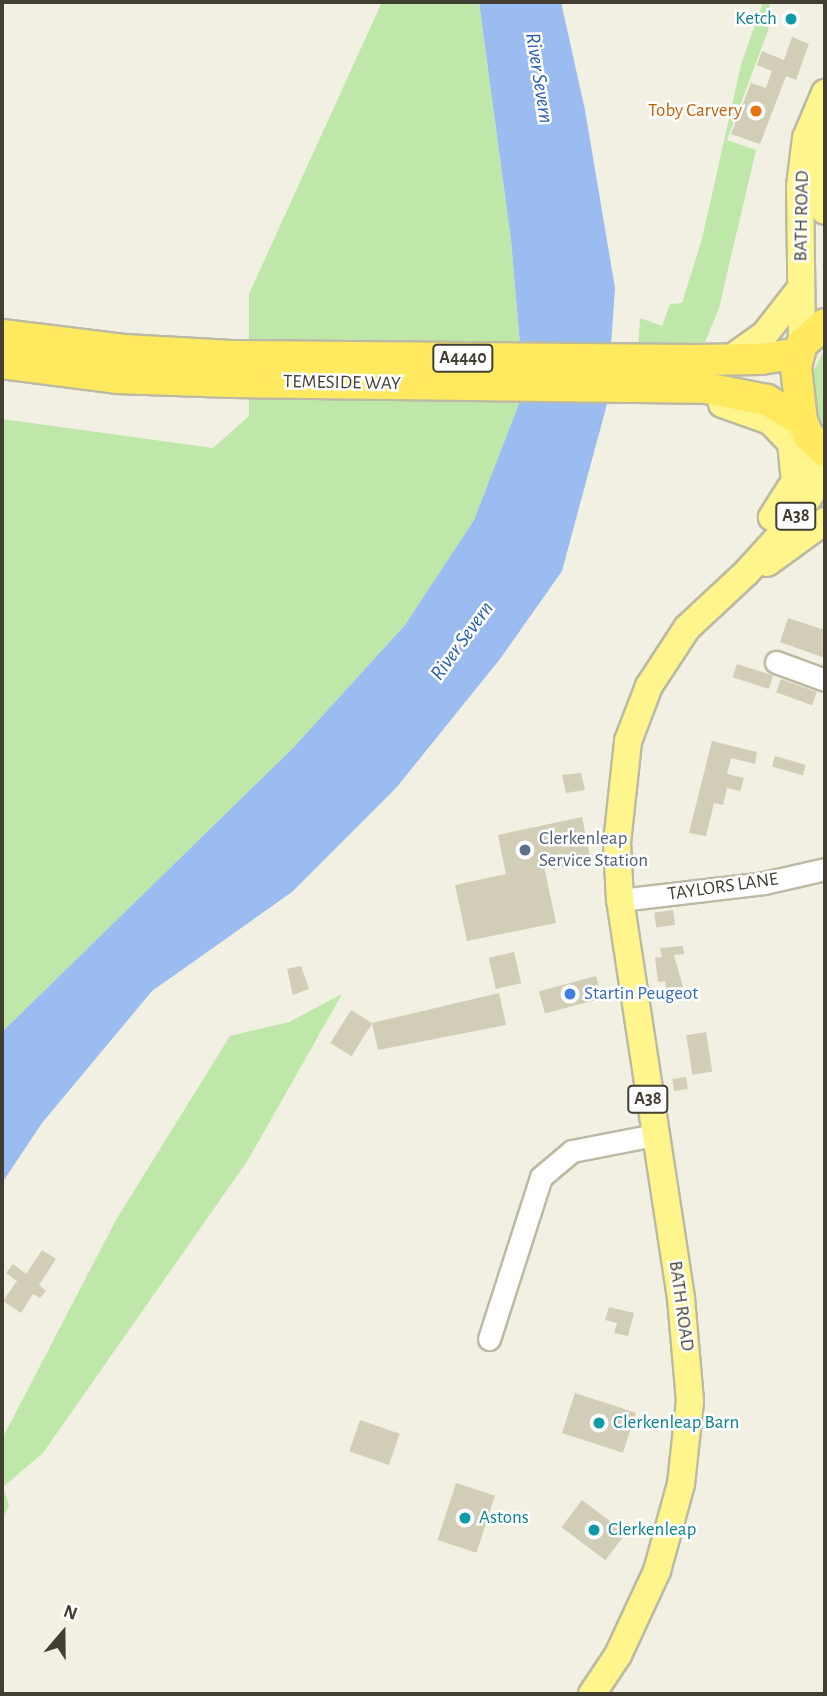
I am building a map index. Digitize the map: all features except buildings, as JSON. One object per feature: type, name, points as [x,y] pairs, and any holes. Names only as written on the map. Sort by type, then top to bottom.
[{"type":"highway","points":[[821,449],[802,421],[797,402],[801,348],[825,324]]},
{"type":"highway","name":"TEMESIDE WAY","points":[[2,335],[124,350],[232,369],[671,393],[743,393],[768,400],[802,421]]},
{"type":"highway","name":"TEMESIDE WAY","points":[[2,363],[117,378],[232,369],[730,359],[801,348]]},
{"type":"main road","name":"BATH ROAD","points":[[801,348],[802,174],[814,112],[825,93]]},
{"type":"main road","name":"BATH ROAD","points":[[825,131],[821,175],[825,211]]},
{"type":"main road","points":[[730,359],[765,334],[801,288]]},
{"type":"main road","points":[[671,393],[755,412],[782,429],[791,443],[795,481],[747,573]]},
{"type":"main road","name":"A38","points":[[620,900],[621,785],[628,741],[645,697],[687,628],[747,573],[794,520],[814,489],[821,449]]},
{"type":"main road","name":"A38","points":[[747,573],[782,556],[825,521]]},
{"type":"main road","name":"BATH ROAD","points":[[592,1694],[618,1655],[657,1571],[671,1528],[687,1447],[688,1348],[620,900]]},
{"type":"street","points":[[776,662],[825,680]]},
{"type":"street","name":"TAYLORS LANE","points":[[620,900],[764,883],[825,869]]},
{"type":"street","points":[[489,1339],[541,1177],[572,1151],[654,1135]]},
{"type":"green space","points":[[382,2],[479,2],[511,240],[524,392],[474,520],[405,625],[293,748],[2,1032],[2,419],[213,448],[249,416],[249,294]]},
{"type":"green space","points":[[763,2],[771,2],[763,25],[769,28],[727,140],[756,150],[719,308],[705,342],[638,351],[640,318],[662,326],[670,304],[682,303],[702,239],[741,65]]},
{"type":"green space","points":[[825,348],[825,432],[812,410],[811,376]]},
{"type":"green space","points":[[342,994],[248,1160],[43,1453],[3,1487],[9,1505],[2,1521],[2,1439],[116,1220],[230,1036],[289,1022]]},
{"type":"water","name":"River Severn","points":[[479,2],[561,2],[585,110],[615,288],[607,404],[562,571],[500,659],[396,788],[292,892],[152,991],[42,1123],[2,1183],[2,1032],[293,748],[405,625],[474,520],[524,391],[511,240]]},
{"type":"place","name":"Ketch","points":[[791,19]]},
{"type":"place","name":"Toby Carvery","points":[[756,111]]},
{"type":"place","name":"Clerkenleap Service Station","points":[[525,850]]},
{"type":"place","name":"Startin Peugeot","points":[[570,994]]},
{"type":"place","name":"Clerkenleap Barn","points":[[599,1423]]},
{"type":"place","name":"Astons","points":[[465,1518]]},
{"type":"place","name":"Clerkenleap","points":[[594,1530]]}]
